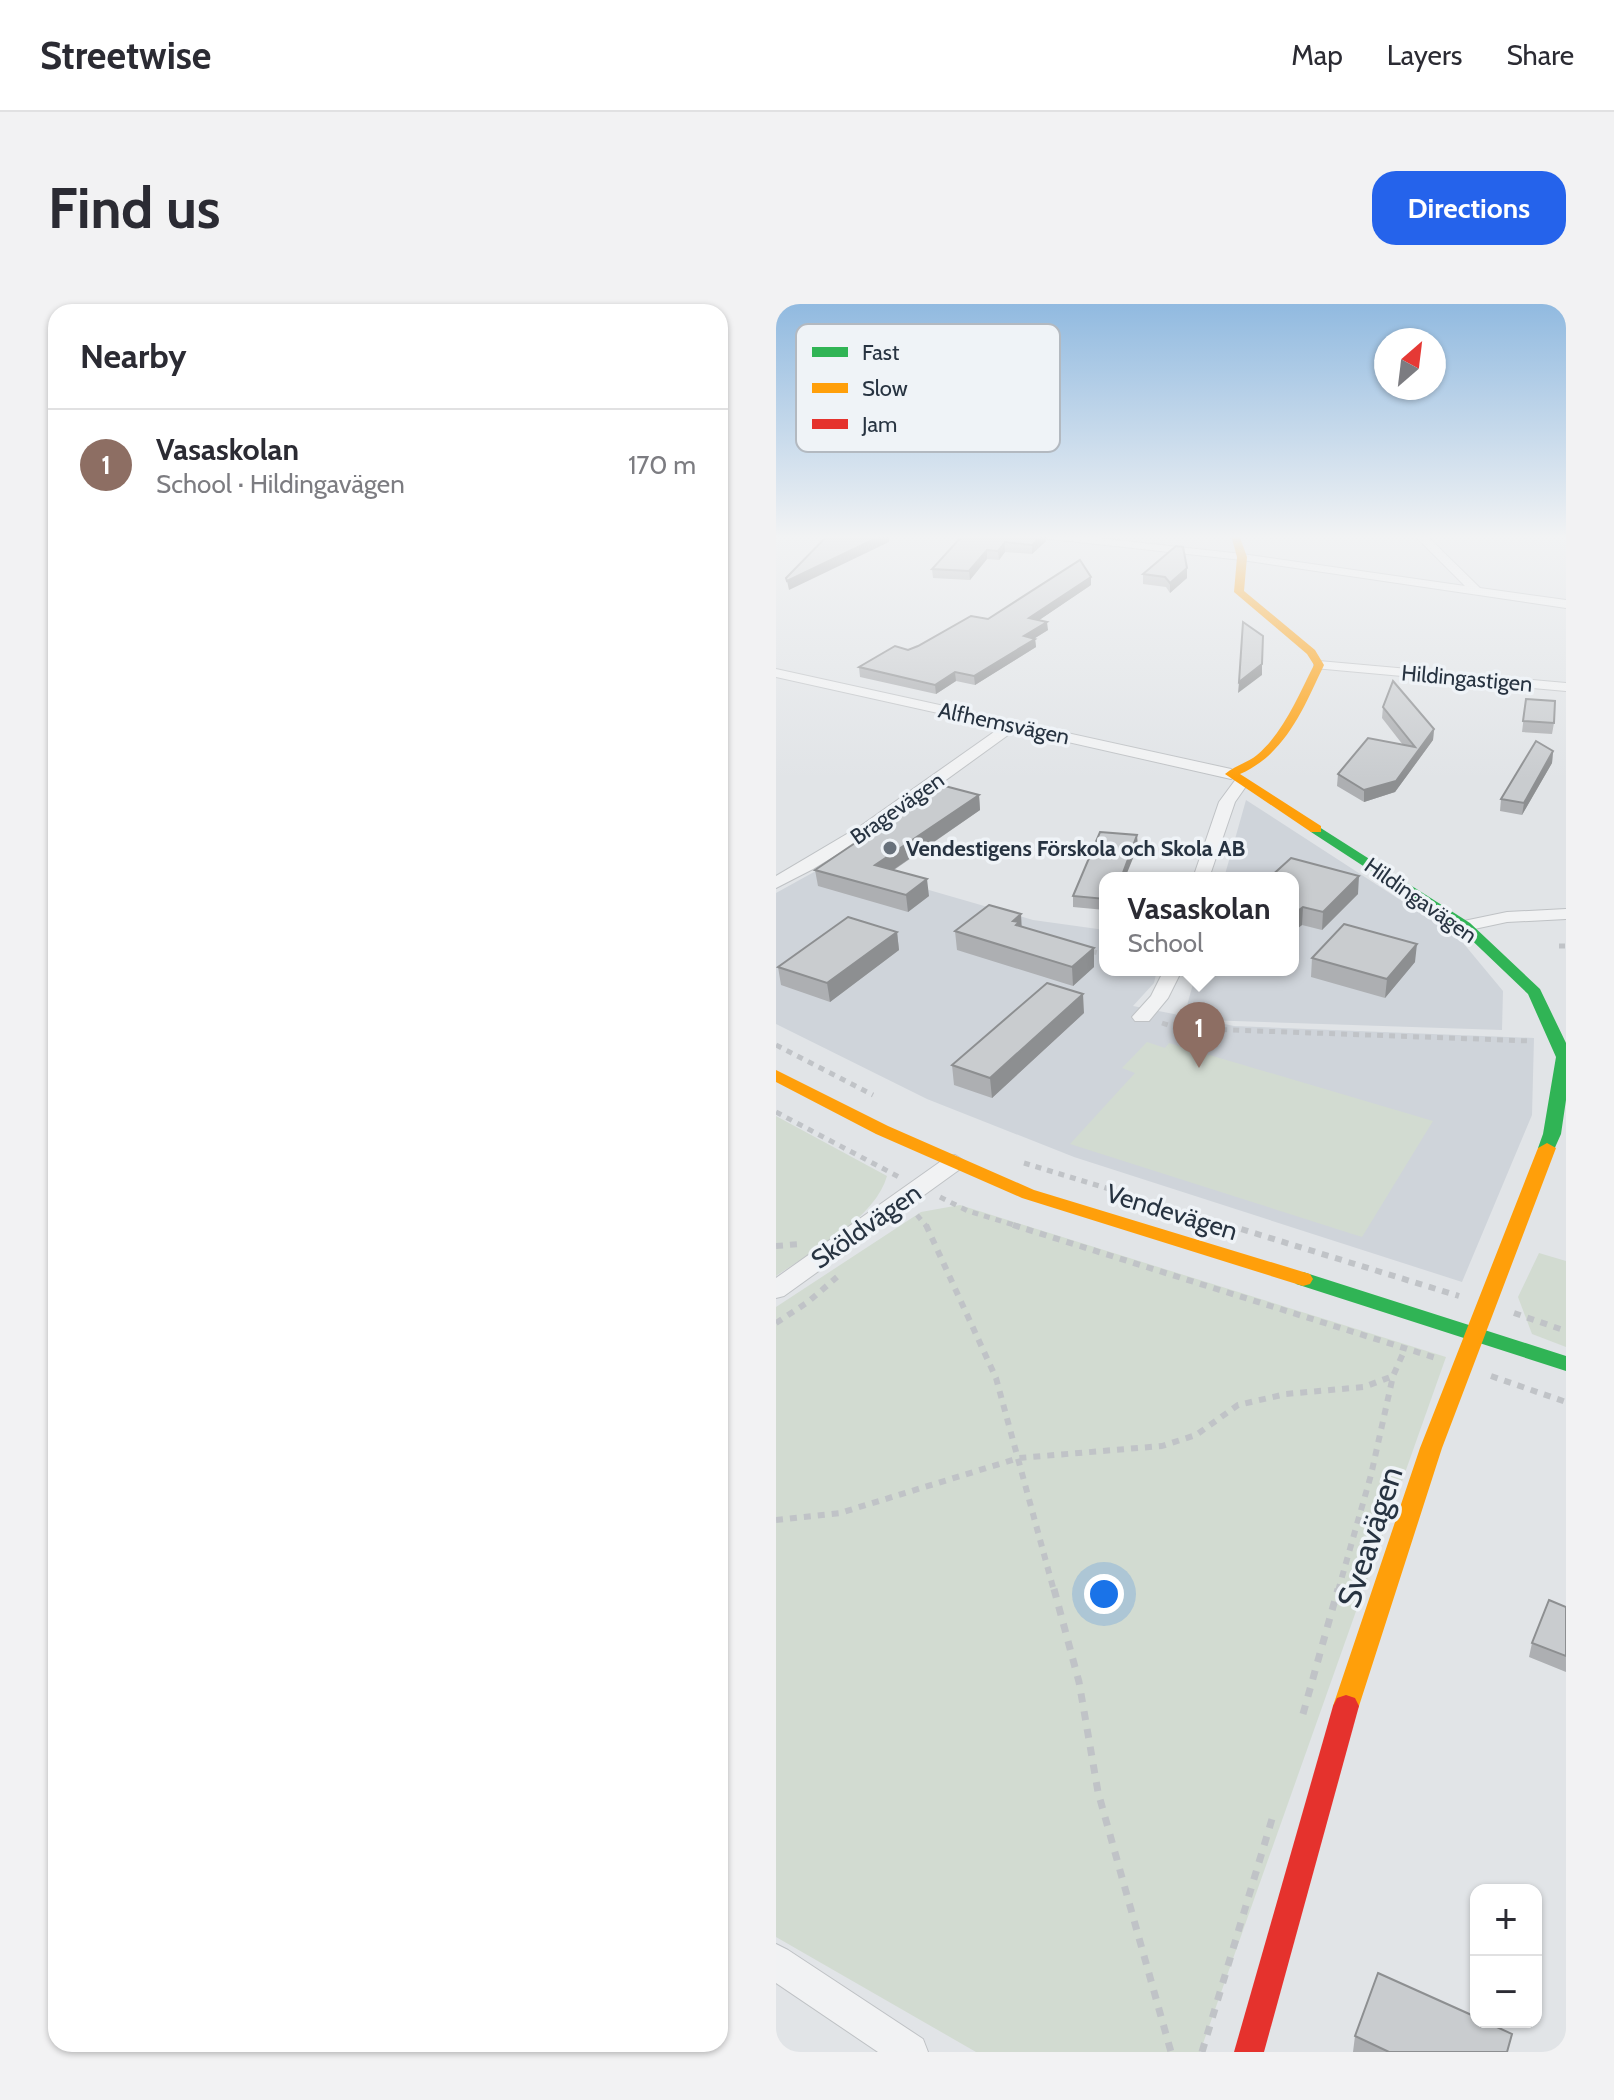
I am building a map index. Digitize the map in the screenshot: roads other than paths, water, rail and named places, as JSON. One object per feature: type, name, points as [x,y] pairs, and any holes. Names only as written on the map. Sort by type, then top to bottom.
[{"type":"street","points":[[1203,872],[1236,778],[1253,767],[1283,735],[1319,665],[1311,652],[1268,617]]},
{"type":"street","name":"Hildingastigen","points":[[1319,665],[1566,687]]},
{"type":"street","name":"Alfhemsvägen","points":[[776,673],[1236,778]]},
{"type":"street","name":"Bragevägen","points":[[776,883],[812,865],[888,816],[1013,725]]},
{"type":"street","name":"Hildingavägen","points":[[1236,778],[1465,926],[1535,992],[1562,1048]]},
{"type":"street","points":[[1465,926],[1507,917],[1566,914]]},
{"type":"street","points":[[1142,1017],[1159,998],[1170,976]]},
{"type":"street","name":"Sveavägen","points":[[1249,2052],[1339,1727],[1473,1332],[1552,1134],[1562,1048]]},
{"type":"street","name":"Vendevägen","points":[[776,1075],[882,1130],[1028,1194],[1473,1332],[1566,1364]]},
{"type":"street","name":"Sköldvägen","points":[[776,1290],[955,1162]]},
{"type":"street","points":[[776,1962],[910,2052]]},
{"type":"place","name":"Vendestigens Förskola och Skola AB","points":[[890,848]]},
{"type":"place","name":"Vasaskolan","points":[[1199,1068]]}]
